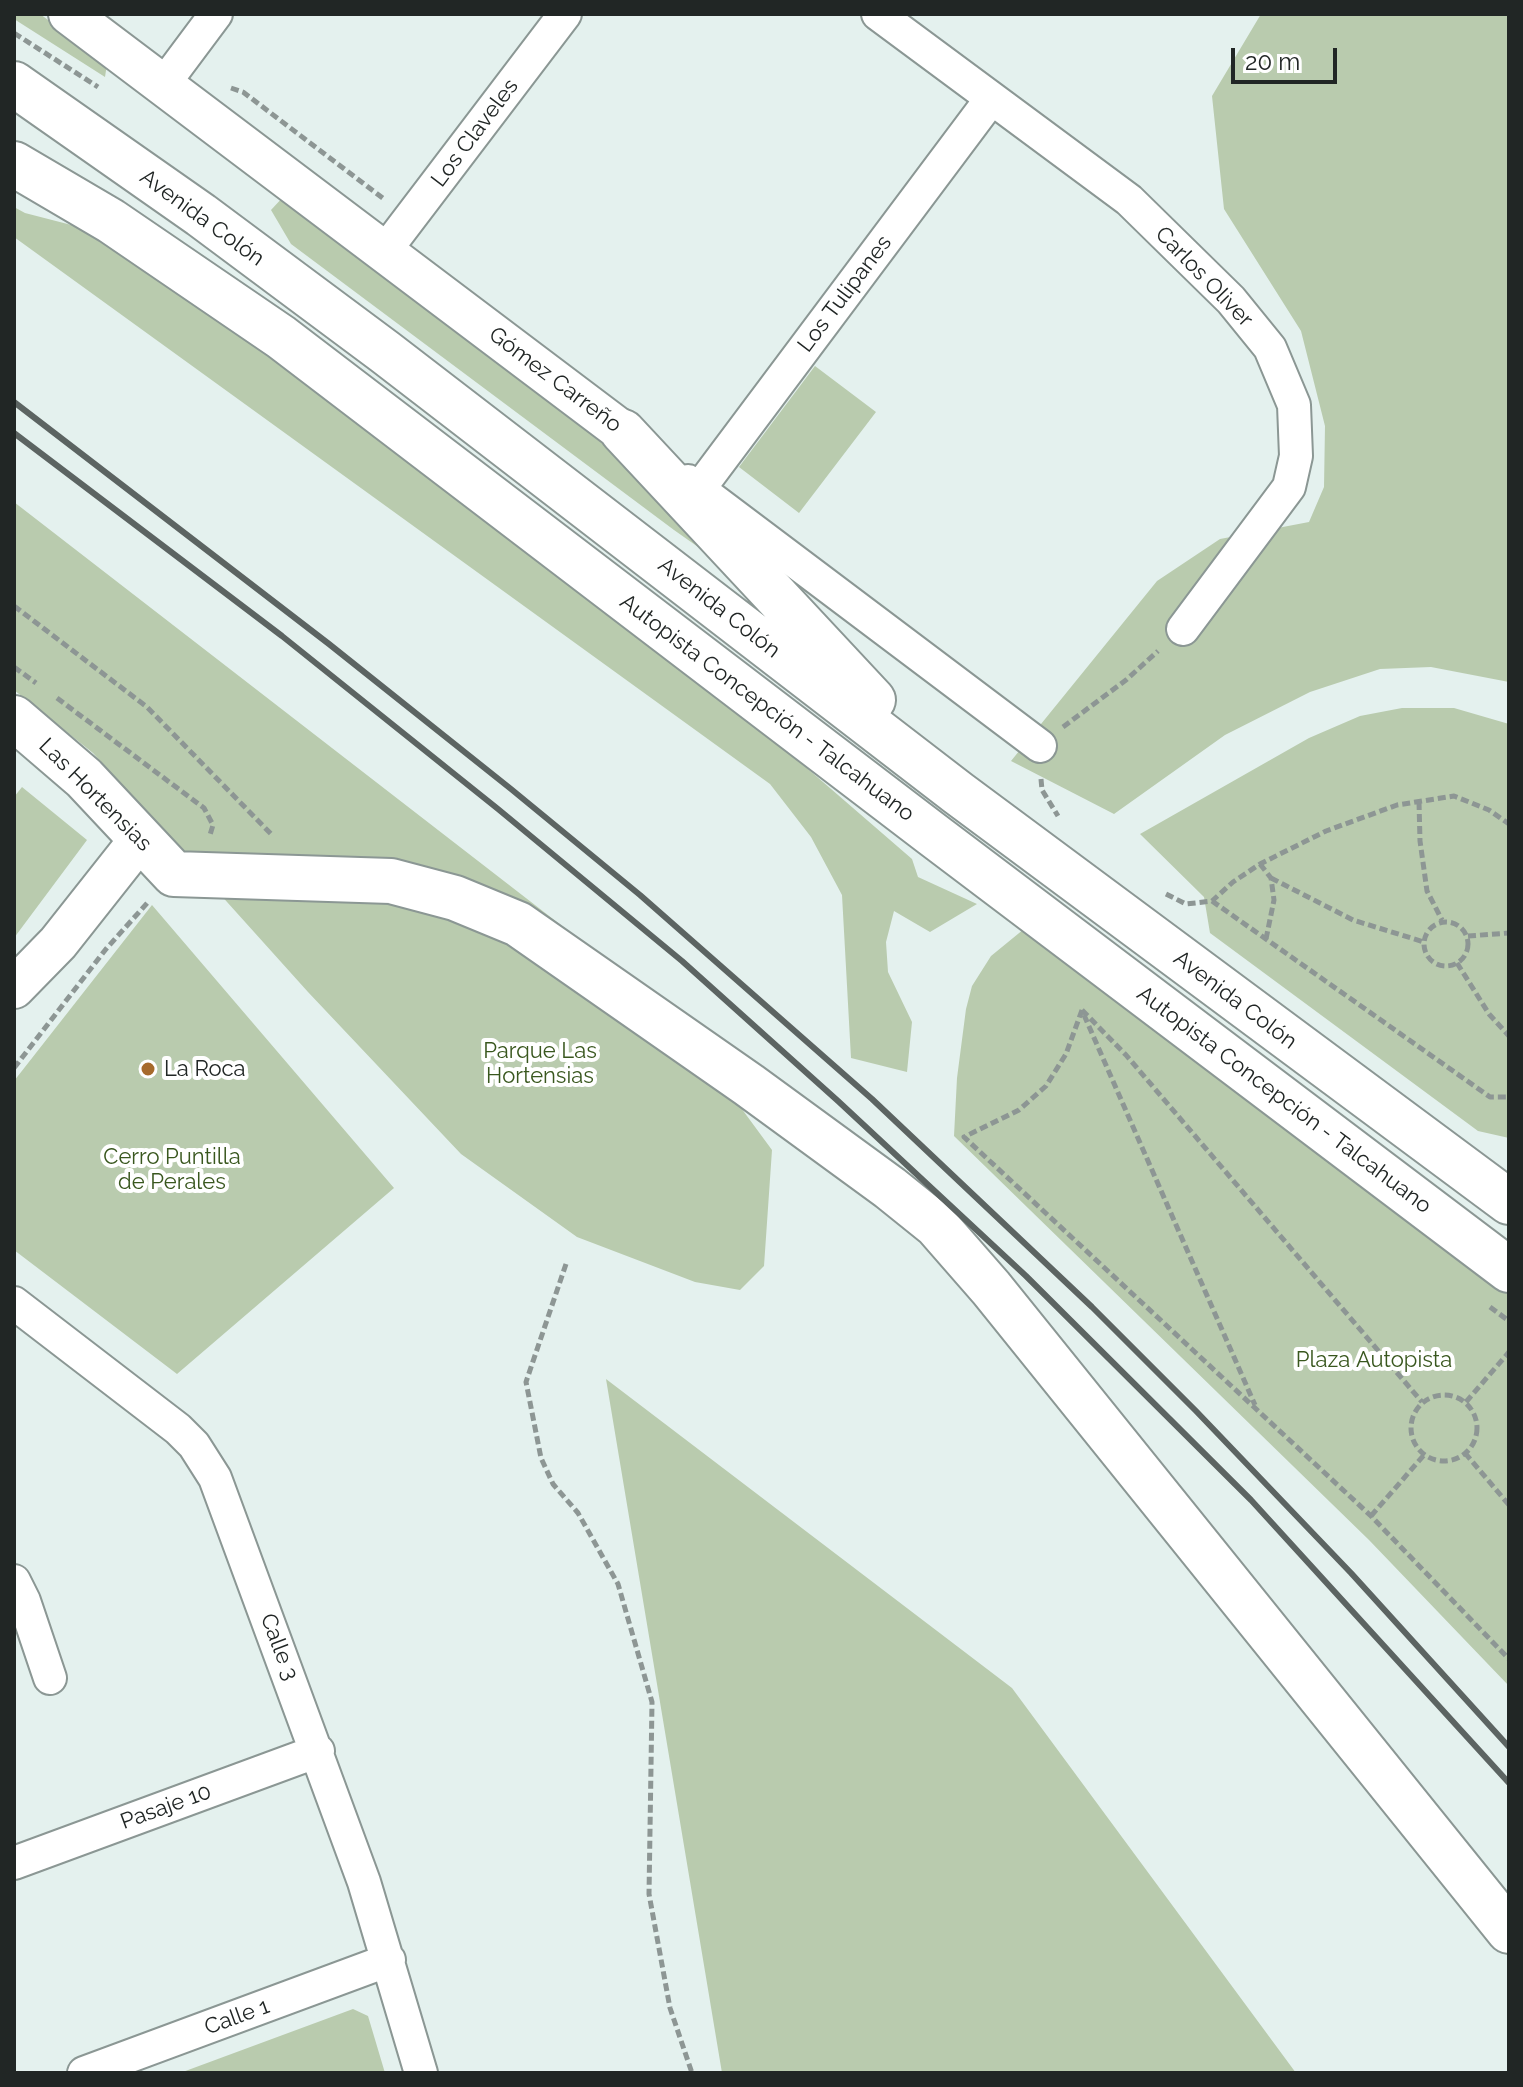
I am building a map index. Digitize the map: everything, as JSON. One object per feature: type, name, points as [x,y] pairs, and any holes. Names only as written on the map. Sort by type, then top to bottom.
[{"type":"main road","name":"Avenida Colón","points":[[14,84],[201,215],[385,352],[958,793],[1509,1202]]},
{"type":"main road","name":"Autopista Concepción - Talcahuano","points":[[14,164],[164,256],[281,337],[1509,1270]]},
{"type":"main road","points":[[623,432],[958,793]]},
{"type":"main road","name":"Las Hortensias","points":[[26,701],[84,778],[174,874]]},
{"type":"main road","points":[[174,874],[391,881],[455,898],[518,924],[845,1154],[936,1225],[1001,1300],[1509,1931]]},
{"type":"street","name":"Gómez Carreño","points":[[69,14],[1040,746]]},
{"type":"street","points":[[163,85],[216,14]]},
{"type":"street","name":"Los Claveles","points":[[384,252],[565,14]]},
{"type":"street","name":"Carlos Oliver","points":[[878,14],[1129,200],[1231,300],[1270,348],[1294,405],[1296,456],[1289,487],[1183,629]]},
{"type":"street","name":"Los Tulipanes","points":[[699,489],[991,99]]},
{"type":"street","points":[[14,988],[65,934],[141,838]]},
{"type":"street","name":"Calle 3","points":[[14,1303],[178,1429],[206,1461],[215,1478],[318,1751],[389,1960],[421,2073]]},
{"type":"street","points":[[14,1581],[24,1601],[50,1678]]},
{"type":"street","name":"Pasaje 10","points":[[14,1863],[318,1751]]},
{"type":"street","name":"Calle 1","points":[[84,2073],[389,1960]]},
{"type":"path","points":[[14,606],[147,707],[279,843],[293,876]]},
{"type":"path","points":[[1062,822],[1042,790],[1040,746],[1126,680],[1183,629]]},
{"type":"path","points":[[14,667],[26,701]]},
{"type":"path","points":[[14,1068],[106,949],[212,831],[210,815],[204,808],[51,694]]},
{"type":"path","points":[[1155,889],[1186,904],[1212,901],[1260,864],[1326,831],[1397,805],[1454,796],[1489,810],[1509,824]]},
{"type":"path","points":[[1419,802],[1420,841],[1427,891],[1442,920]]},
{"type":"path","points":[[1260,864],[1271,878],[1353,920],[1424,942]]},
{"type":"path","points":[[1266,939],[1274,900],[1271,878]]},
{"type":"path","points":[[1212,901],[1490,1097],[1509,1097]]},
{"type":"path","points":[[1442,920],[1463,927],[1468,936],[1467,955],[1446,967],[1433,963],[1424,952],[1429,929],[1442,920]]},
{"type":"path","points":[[1468,936],[1509,933]]},
{"type":"path","points":[[1457,963],[1489,1014],[1509,1036]]},
{"type":"path","points":[[1082,1010],[1126,1055],[1422,1402]]},
{"type":"path","points":[[1082,1010],[1066,1054],[1046,1086],[1019,1110],[964,1137],[1371,1516],[1509,1659]]},
{"type":"path","points":[[1082,1010],[1257,1411]]},
{"type":"path","points":[[566,1264],[526,1382],[541,1458],[553,1484],[578,1513],[618,1584],[652,1702],[649,1894],[670,2008],[692,2073]]},
{"type":"path","points":[[1466,1402],[1509,1352]]},
{"type":"path","points":[[1443,1394],[1466,1402],[1478,1428],[1472,1446],[1458,1458],[1441,1461],[1424,1455],[1411,1435],[1414,1412],[1432,1396],[1443,1394]]},
{"type":"path","points":[[1465,1453],[1509,1505]]},
{"type":"path","points":[[1371,1516],[1424,1455]]},
{"type":"green space","points":[[14,14],[40,14],[107,64],[105,77],[14,19]]},
{"type":"green space","points":[[1261,14],[1509,14],[1509,682],[1431,667],[1380,669],[1310,692],[1225,735],[1114,814],[1011,761],[1157,581],[1220,539],[1309,522],[1324,487],[1325,426],[1301,331],[1224,209],[1212,96]]},
{"type":"green space","points":[[284,196],[574,412],[752,585],[291,244],[271,210]]},
{"type":"green space","points":[[14,207],[25,213],[83,228],[308,383],[786,750],[912,859],[918,877],[977,904],[930,932],[894,911],[886,942],[888,972],[912,1022],[907,1072],[851,1058],[842,895],[811,837],[770,784],[14,237]]},
{"type":"green space","points":[[815,366],[876,412],[799,513],[739,467]]},
{"type":"green space","name":"Parque Las Hortensias","points":[[14,502],[597,953],[697,1048],[772,1150],[764,1266],[740,1290],[695,1282],[577,1237],[461,1154],[308,992],[93,753],[14,690]]},
{"type":"green space","points":[[1402,708],[1454,708],[1509,724],[1509,1138],[1478,1131],[1210,933],[1204,897],[1140,834],[1309,738],[1360,716]]},
{"type":"green space","points":[[22,787],[87,840],[14,938],[14,797]]},
{"type":"green space","name":"Cerro Puntilla de Perales","points":[[152,905],[394,1188],[177,1374],[14,1250],[14,1081]]},
{"type":"green space","name":"Plaza Autopista","points":[[1024,929],[1509,1295],[1509,1686],[1369,1540],[954,1136],[957,1078],[972,986],[991,956]]},
{"type":"green space","points":[[606,1379],[1012,1688],[1296,2073],[722,2073]]},
{"type":"green space","points":[[353,2009],[368,2016],[385,2073],[180,2073]]},
{"type":"railway","points":[[14,402],[329,644],[511,789],[640,895],[872,1099],[1092,1307],[1196,1411],[1351,1573],[1509,1747]]},
{"type":"railway","points":[[14,433],[282,636],[498,809],[682,961],[838,1101],[1026,1276],[1251,1500],[1509,1783]]},
{"type":"place","name":"La Roca","points":[[148,1069]]}]
